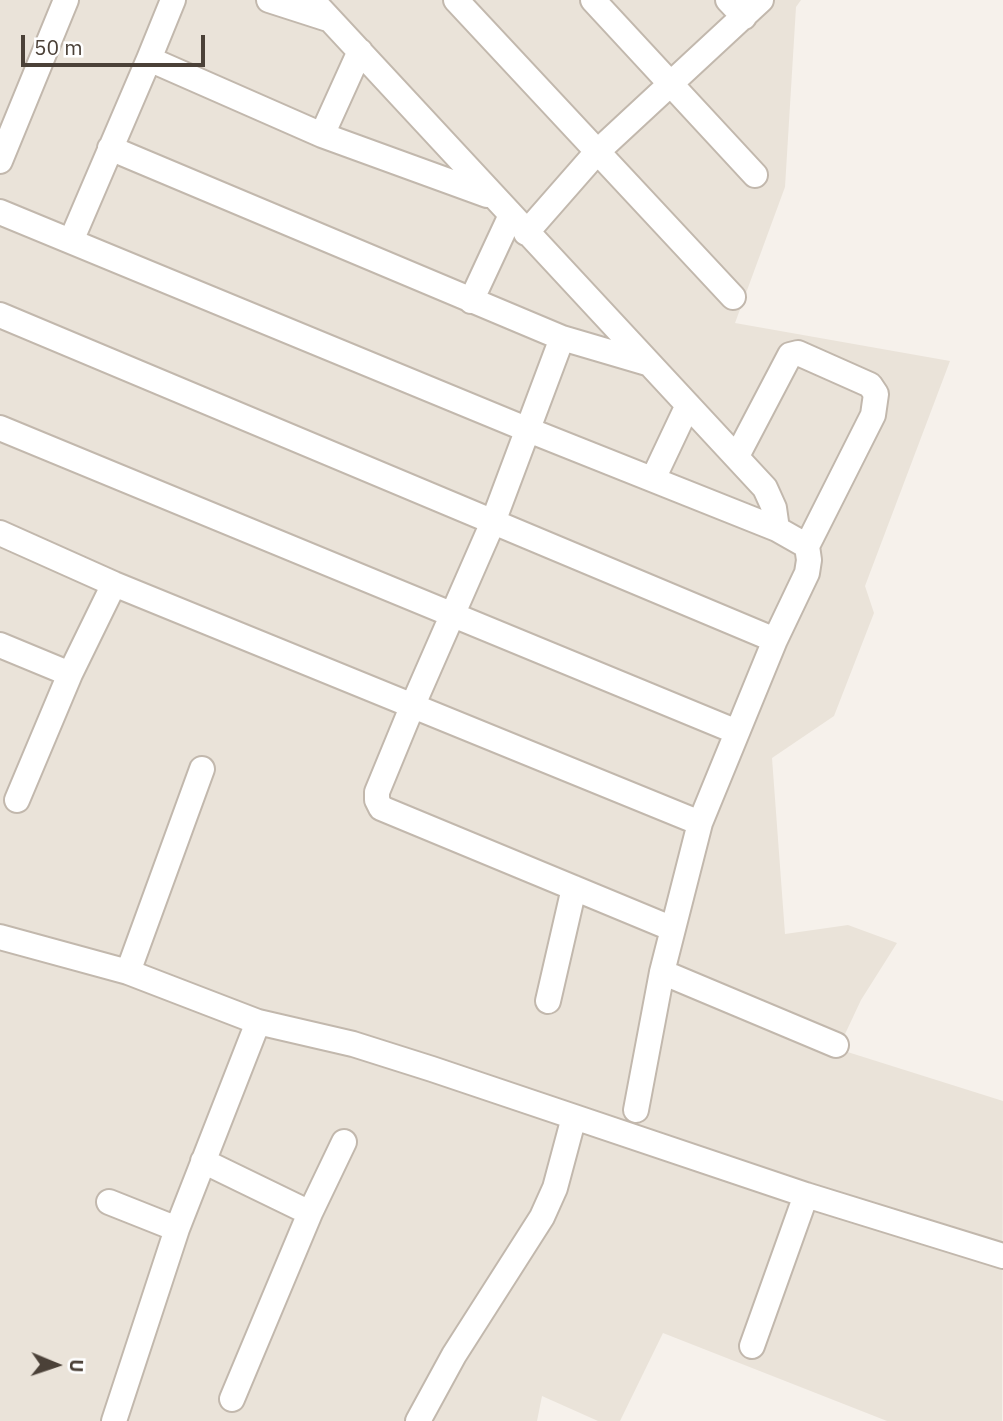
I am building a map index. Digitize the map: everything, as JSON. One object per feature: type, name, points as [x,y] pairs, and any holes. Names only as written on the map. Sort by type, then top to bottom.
[{"type":"street","points":[[0,161],[66,0]]},
{"type":"street","points":[[71,241],[173,0]]},
{"type":"street","points":[[269,0],[331,20]]},
{"type":"street","points":[[312,0],[737,456],[765,488],[774,508],[777,529]]},
{"type":"street","points":[[593,0],[755,175]]},
{"type":"street","points":[[458,1],[733,297]]},
{"type":"street","points":[[471,301],[519,224],[673,84],[744,6]]},
{"type":"street","points":[[322,135],[360,51]]},
{"type":"street","points":[[149,59],[322,135],[493,197]]},
{"type":"street","points":[[110,148],[562,338],[648,363]]},
{"type":"street","points":[[0,212],[526,429],[777,529],[807,546]]},
{"type":"street","points":[[0,315],[775,640]]},
{"type":"street","points":[[562,338],[493,522],[377,792],[381,808],[673,929]]},
{"type":"street","points":[[636,1110],[662,972],[701,823],[775,640],[807,573],[807,546],[873,415],[876,394],[870,385],[798,353],[790,355],[737,456]]},
{"type":"street","points":[[653,479],[688,405]]},
{"type":"street","points":[[0,428],[737,732]]},
{"type":"street","points":[[0,533],[114,584],[701,823]]},
{"type":"street","points":[[17,800],[70,674],[114,584]]},
{"type":"street","points":[[0,645],[70,674]]},
{"type":"street","points":[[128,972],[202,769]]},
{"type":"street","points":[[548,1001],[574,888]]},
{"type":"street","points":[[0,937],[128,972],[258,1023],[353,1044],[806,1195],[1003,1256]]},
{"type":"street","points":[[662,972],[836,1045]]},
{"type":"street","points":[[114,1421],[177,1229],[258,1023]]},
{"type":"street","points":[[418,1421],[461,1344],[542,1217],[555,1188],[574,1117]]},
{"type":"street","points":[[232,1399],[310,1213],[344,1142]]},
{"type":"street","points":[[203,1161],[310,1213]]},
{"type":"street","points":[[752,1346],[806,1195]]},
{"type":"street","points":[[109,1202],[177,1229]]},
{"type":"shaded area","points":[[0,0],[801,0],[796,7],[785,187],[735,323],[950,361],[865,586],[874,613],[834,716],[772,758],[785,934],[848,925],[897,943],[861,1000],[838,1049],[1003,1101],[1002,1421],[887,1421],[663,1333],[620,1421],[598,1421],[542,1396],[537,1421],[0,1421]]}]
